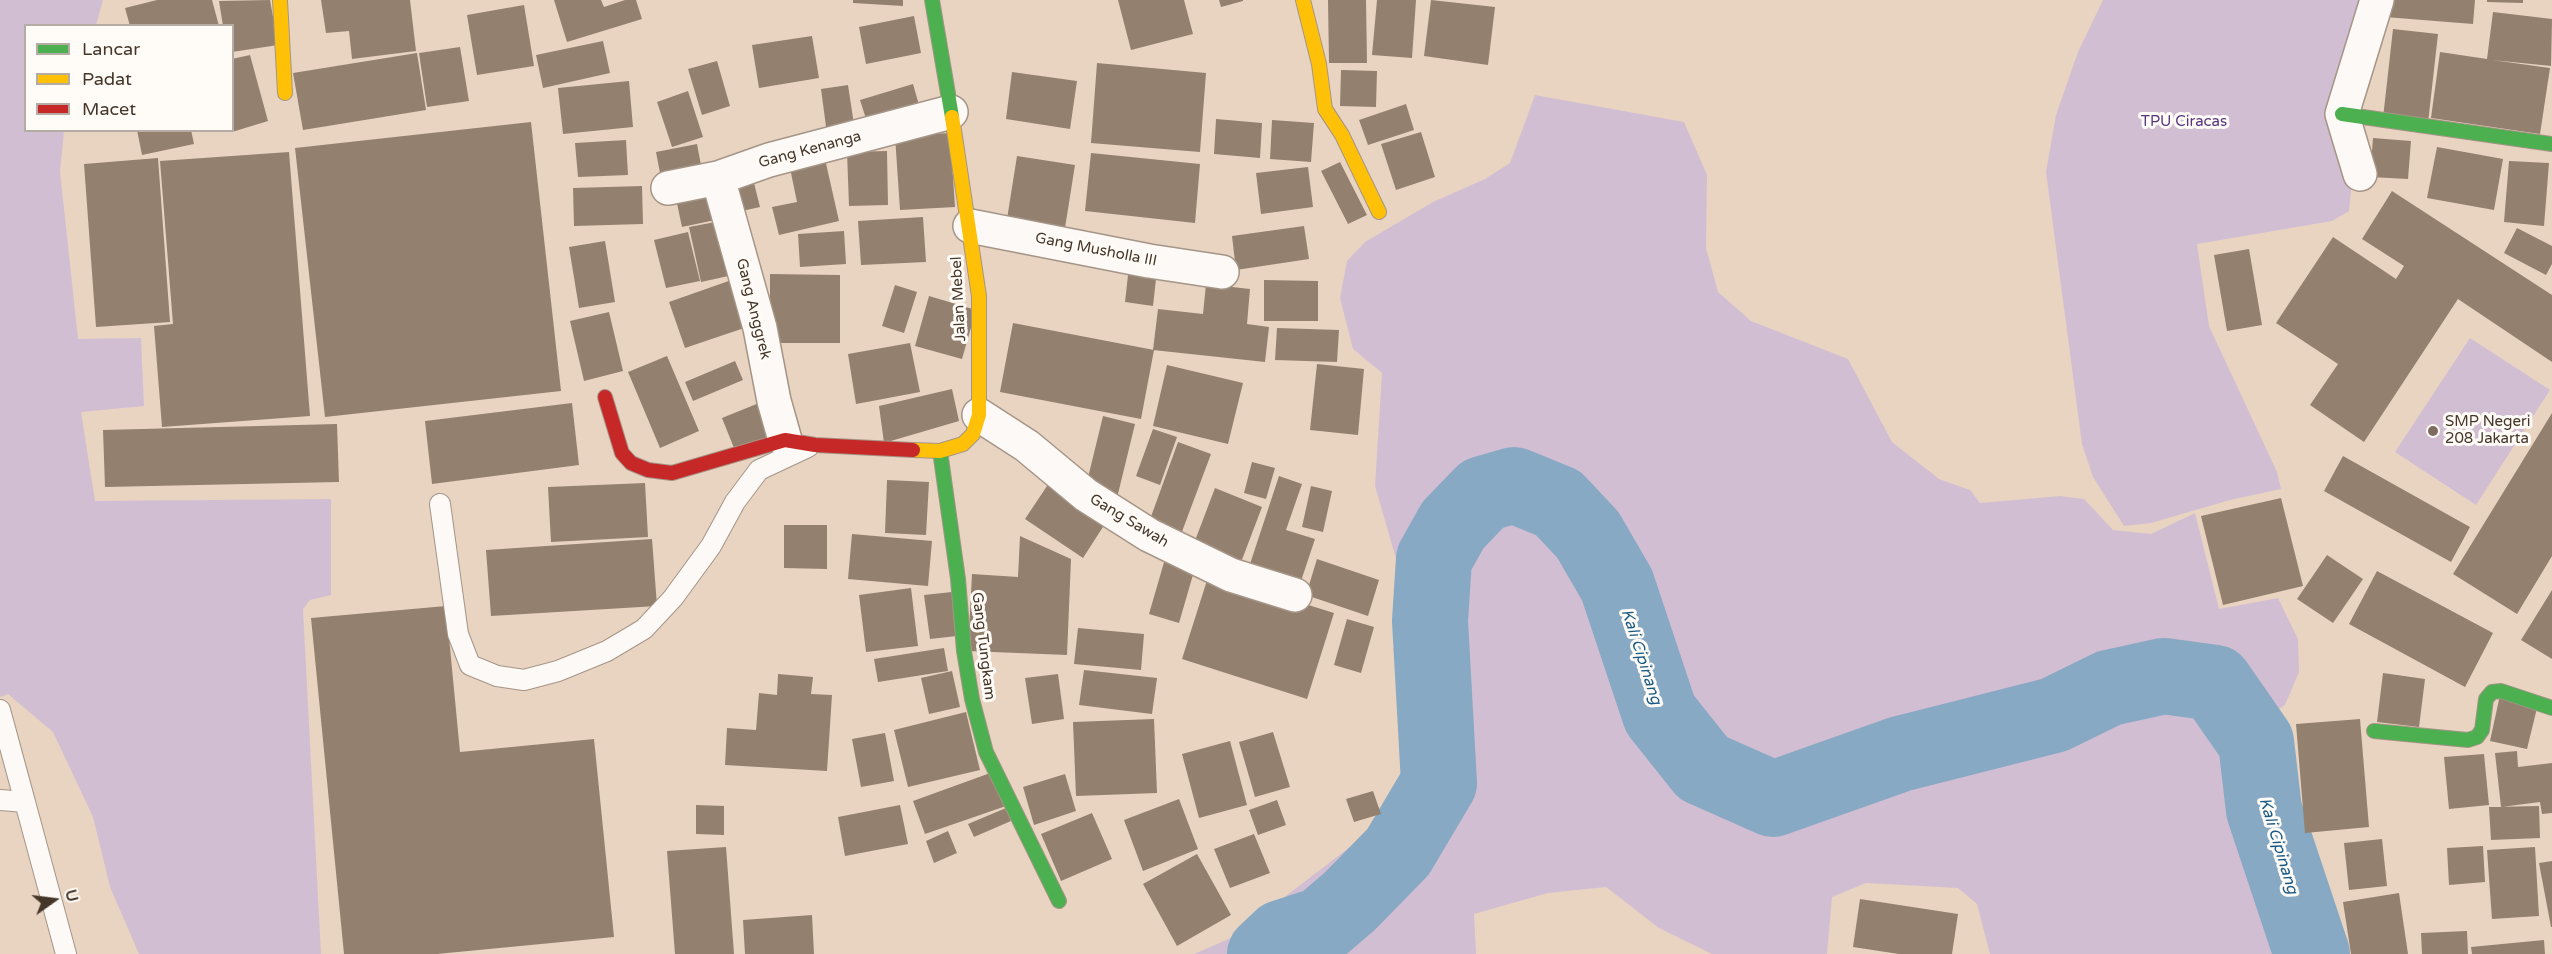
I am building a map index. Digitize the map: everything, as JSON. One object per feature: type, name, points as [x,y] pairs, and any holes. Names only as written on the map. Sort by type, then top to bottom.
[{"type":"street","points":[[280,0],[285,93]]},
{"type":"street","name":"Jalan Mebel","points":[[800,442],[940,450],[963,444],[973,434],[980,415],[979,296],[970,226],[932,0]]},
{"type":"street","points":[[1303,0],[1319,64],[1325,110],[1342,135],[1379,212]]},
{"type":"street","points":[[2360,174],[2342,114],[2377,0]]},
{"type":"street","name":"Gang Kenanga","points":[[668,188],[718,178],[769,160],[951,112]]},
{"type":"street","points":[[2342,114],[2552,144]]},
{"type":"street","name":"Gang Anggrek","points":[[718,178],[760,328],[774,401],[800,442]]},
{"type":"street","name":"Gang Musholla III","points":[[970,226],[1149,261],[1222,272]]},
{"type":"street","points":[[605,397],[622,453],[631,464],[648,470],[672,473],[800,442]]},
{"type":"street","name":"Gang Sawah","points":[[980,415],[1027,446],[1086,495],[1149,535],[1231,575],[1295,595]]},
{"type":"street","name":"Gang Tungkam","points":[[940,450],[951,542],[958,579],[964,651],[972,699],[986,752],[1059,901]]},
{"type":"street","points":[[2374,731],[2468,741],[2482,730],[2486,699],[2492,692],[2501,691],[2552,708]]},
{"type":"lane","points":[[440,504],[458,634],[470,665],[497,676],[524,680],[558,671],[607,651],[644,629],[673,598],[711,546],[735,502],[759,470],[800,442]]},
{"type":"lane","points":[[0,710],[66,954]]},
{"type":"lane","points":[[0,801],[25,802]]},
{"type":"green space","points":[[0,0],[103,0],[96,24],[24,24],[24,132],[64,132],[60,171],[78,339],[141,338],[144,406],[81,412],[95,501],[331,499],[331,595],[310,600],[303,609],[321,954],[139,954],[110,887],[93,817],[53,732],[8,694],[0,697]]},
{"type":"green space","name":"TPU Ciracas","points":[[2103,0],[2370,0],[2349,211],[2332,221],[2197,244],[2209,326],[2277,472],[2281,489],[2230,500],[2151,523],[2124,526],[2093,477],[2082,444],[2046,172],[2056,115],[2078,52]]},
{"type":"green space","points":[[1535,95],[1684,122],[1707,175],[1706,248],[1718,292],[1751,321],[1848,359],[1892,442],[1939,479],[1970,490],[1980,503],[2060,496],[2084,499],[2113,530],[2151,534],[2195,513],[2219,609],[2278,598],[2298,639],[2299,672],[2285,705],[2269,715],[2283,936],[2289,954],[1990,954],[1977,904],[1958,888],[1866,883],[1832,897],[1827,954],[1712,954],[1659,928],[1606,887],[1548,893],[1474,914],[1476,954],[1194,954],[1231,938],[1393,814],[1409,749],[1402,688],[1401,576],[1375,486],[1382,373],[1353,349],[1340,298],[1347,261],[1365,242],[1433,202],[1485,179],[1510,163]]},
{"type":"green space","points":[[2470,338],[2550,390],[2476,505],[2395,452]]},
{"type":"building","points":[[157,0],[212,0],[218,24],[129,24],[125,8]]},
{"type":"building","points":[[270,0],[278,45],[234,52],[234,24],[223,24],[219,1]]},
{"type":"building","points":[[321,0],[410,0],[416,51],[352,59],[349,31],[326,33]]},
{"type":"building","points":[[554,0],[601,0],[604,7],[625,0],[636,0],[642,19],[567,42]]},
{"type":"building","points":[[853,0],[903,0],[903,6],[853,3]]},
{"type":"building","points":[[1118,0],[1184,0],[1193,34],[1131,50]]},
{"type":"building","points":[[1219,0],[1243,0],[1243,1],[1221,7]]},
{"type":"building","points":[[1328,0],[1366,0],[1367,63],[1329,63]]},
{"type":"building","points":[[1377,0],[1416,0],[1412,58],[1372,55]]},
{"type":"building","points":[[1431,0],[1495,7],[1488,65],[1424,56]]},
{"type":"building","points":[[2387,0],[2475,0],[2473,24],[2385,17]]},
{"type":"building","points":[[2487,0],[2523,0],[2523,3],[2487,2]]},
{"type":"building","points":[[524,5],[534,66],[477,75],[467,15]]},
{"type":"building","points":[[2493,12],[2552,19],[2551,66],[2492,60],[2550,68],[2540,134],[2431,118],[2440,52],[2487,59]]},
{"type":"building","points":[[914,16],[921,53],[866,64],[859,27]]},
{"type":"building","points":[[2393,29],[2438,34],[2428,123],[2383,118]]},
{"type":"building","points":[[812,36],[819,78],[759,88],[752,45]]},
{"type":"building","points":[[603,41],[610,73],[543,88],[536,55]]},
{"type":"building","points":[[460,47],[469,101],[427,107],[419,53]]},
{"type":"building","points":[[417,53],[426,110],[303,130],[293,73]]},
{"type":"building","points":[[250,55],[268,121],[234,131],[234,59]]},
{"type":"building","points":[[717,61],[730,106],[702,115],[688,69]]},
{"type":"building","points":[[1097,63],[1206,73],[1200,152],[1091,143]]},
{"type":"building","points":[[1341,70],[1377,71],[1376,107],[1340,106]]},
{"type":"building","points":[[1012,72],[1077,81],[1070,129],[1006,119]]},
{"type":"building","points":[[629,81],[633,127],[563,134],[558,88]]},
{"type":"building","points":[[913,84],[921,112],[869,128],[860,100]]},
{"type":"building","points":[[848,85],[855,131],[827,134],[821,89]]},
{"type":"building","points":[[688,91],[703,137],[672,147],[657,102]]},
{"type":"building","points":[[1406,104],[1414,130],[1368,145],[1359,120]]},
{"type":"building","points":[[1216,119],[1262,123],[1260,158],[1214,154]]},
{"type":"building","points":[[1272,120],[1314,123],[1311,162],[1270,159]]},
{"type":"building","points":[[531,122],[561,391],[325,417],[295,148]]},
{"type":"building","points":[[137,132],[191,132],[194,144],[142,155]]},
{"type":"building","points":[[1421,132],[1435,177],[1396,190],[1381,144]]},
{"type":"building","points":[[950,133],[955,207],[900,210],[895,136]]},
{"type":"building","points":[[2373,138],[2411,141],[2408,179],[2370,177]]},
{"type":"building","points":[[626,140],[628,175],[578,177],[575,143]]},
{"type":"building","points":[[697,144],[701,165],[660,173],[656,152]]},
{"type":"building","points":[[2437,147],[2503,159],[2494,210],[2427,198]]},
{"type":"building","points":[[887,151],[888,205],[849,206],[847,152]]},
{"type":"building","points":[[289,152],[310,416],[162,427],[154,326],[173,324],[160,161]]},
{"type":"building","points":[[1091,153],[1200,164],[1195,223],[1085,211]]},
{"type":"building","points":[[1017,156],[1075,165],[1065,228],[1007,219]]},
{"type":"building","points":[[158,158],[170,322],[96,327],[84,164]]},
{"type":"building","points":[[825,159],[839,221],[779,235],[772,207],[797,202],[790,168]]},
{"type":"building","points":[[2509,161],[2549,163],[2544,226],[2504,222]]},
{"type":"building","points":[[1340,162],[1367,215],[1348,224],[1321,171]]},
{"type":"building","points":[[1308,167],[1313,207],[1261,214],[1256,173]]},
{"type":"building","points":[[754,183],[760,207],[733,213],[728,188]]},
{"type":"building","points":[[642,186],[643,224],[574,226],[573,188]]},
{"type":"building","points":[[713,186],[720,219],[682,227],[675,194]]},
{"type":"building","points":[[2392,191],[2552,295],[2552,362],[2458,299],[2364,442],[2310,405],[2338,364],[2276,323],[2333,237],[2396,279],[2404,266],[2362,239]]},
{"type":"building","points":[[923,217],[926,262],[861,265],[858,221]]},
{"type":"building","points":[[721,221],[733,275],[701,282],[689,227]]},
{"type":"building","points":[[1304,226],[1309,259],[1236,270],[1232,236]]},
{"type":"building","points":[[2517,228],[2552,246],[2552,264],[2546,275],[2504,253]]},
{"type":"building","points":[[844,231],[846,264],[800,267],[798,234]]},
{"type":"building","points":[[688,232],[700,281],[666,288],[654,240]]},
{"type":"building","points":[[605,241],[615,302],[579,308],[569,247]]},
{"type":"building","points":[[2249,249],[2262,325],[2227,331],[2214,255]]},
{"type":"building","points":[[1129,266],[1157,270],[1153,306],[1125,302]]},
{"type":"building","points":[[770,274],[840,275],[840,343],[770,343]]},
{"type":"building","points":[[740,277],[756,324],[685,348],[669,302]]},
{"type":"building","points":[[1264,280],[1318,281],[1318,321],[1264,321]]},
{"type":"building","points":[[1206,284],[1250,289],[1247,324],[1269,327],[1265,362],[1153,350],[1158,309],[1203,314]]},
{"type":"building","points":[[895,285],[917,292],[904,333],[882,326]]},
{"type":"building","points":[[929,296],[976,310],[962,359],[915,346]]},
{"type":"building","points":[[609,312],[623,371],[584,381],[570,321]]},
{"type":"building","points":[[1013,323],[1154,350],[1141,419],[1000,392]]},
{"type":"building","points":[[1277,328],[1339,330],[1337,362],[1275,360]]},
{"type":"building","points":[[910,343],[920,392],[856,404],[848,354]]},
{"type":"building","points":[[667,356],[699,431],[660,448],[628,372]]},
{"type":"building","points":[[735,361],[743,380],[693,401],[685,382]]},
{"type":"building","points":[[1317,364],[1364,369],[1358,435],[1310,430]]},
{"type":"building","points":[[1167,365],[1243,383],[1228,444],[1153,426]]},
{"type":"building","points":[[952,389],[959,421],[884,443],[879,406]]},
{"type":"building","points":[[572,403],[579,465],[432,484],[425,421]]},
{"type":"building","points":[[759,403],[773,438],[736,453],[722,418]]},
{"type":"building","points":[[2552,413],[2552,556],[2517,614],[2453,574]]},
{"type":"building","points":[[1103,416],[1135,424],[1117,498],[1085,490]]},
{"type":"building","points":[[337,424],[339,482],[105,487],[103,430]]},
{"type":"building","points":[[1153,429],[1177,437],[1160,485],[1136,476]]},
{"type":"building","points":[[1178,442],[1211,454],[1180,537],[1148,525]]},
{"type":"building","points":[[2343,456],[2470,527],[2451,562],[2324,491]]},
{"type":"building","points":[[1252,462],[1275,468],[1266,499],[1244,493]]},
{"type":"building","points":[[1279,476],[1302,484],[1286,530],[1315,539],[1301,581],[1250,564]]},
{"type":"building","points":[[1053,477],[1110,516],[1083,558],[1025,519]]},
{"type":"building","points":[[887,480],[929,482],[926,535],[885,533]]},
{"type":"building","points":[[645,483],[648,537],[551,542],[548,487]]},
{"type":"building","points":[[1311,486],[1332,491],[1323,532],[1302,527]]},
{"type":"building","points":[[1215,488],[1262,507],[1240,565],[1193,546]]},
{"type":"building","points":[[2281,498],[2303,586],[2223,605],[2201,516]]},
{"type":"building","points":[[784,525],[827,525],[827,569],[784,568]]},
{"type":"building","points":[[852,534],[932,541],[928,586],[848,579]]},
{"type":"building","points":[[1020,536],[1071,559],[1067,655],[968,651],[972,574],[1018,577]]},
{"type":"building","points":[[652,539],[657,606],[491,616],[486,550]]},
{"type":"building","points":[[1167,552],[1197,561],[1179,623],[1149,614]]},
{"type":"building","points":[[2327,555],[2363,579],[2333,623],[2297,599]]},
{"type":"building","points":[[1317,559],[1379,580],[1368,616],[1306,595]]},
{"type":"building","points":[[2377,571],[2493,633],[2465,687],[2349,624]]},
{"type":"building","points":[[1209,574],[1334,613],[1307,699],[1182,659]]},
{"type":"building","points":[[911,588],[918,646],[866,652],[859,595]]},
{"type":"building","points":[[2552,590],[2552,659],[2521,640]]},
{"type":"building","points":[[952,592],[957,636],[930,639],[924,595]]},
{"type":"building","points":[[446,606],[460,752],[594,739],[614,937],[437,954],[344,954],[311,618]]},
{"type":"building","points":[[1347,619],[1374,627],[1361,673],[1334,665]]},
{"type":"building","points":[[1078,628],[1144,634],[1141,670],[1074,664]]},
{"type":"building","points":[[944,648],[948,671],[878,682],[874,659]]},
{"type":"building","points":[[1084,670],[1157,678],[1152,714],[1079,705]]},
{"type":"building","points":[[952,671],[960,707],[929,714],[921,678]]},
{"type":"building","points":[[2383,673],[2425,679],[2419,727],[2377,722]]},
{"type":"building","points":[[778,674],[813,677],[811,694],[832,695],[827,771],[725,765],[727,728],[756,730],[759,693],[777,695]]},
{"type":"building","points":[[1058,674],[1064,719],[1032,724],[1025,678]]},
{"type":"building","points":[[2500,695],[2538,704],[2527,749],[2490,741]]},
{"type":"building","points":[[966,712],[980,770],[908,787],[894,730]]},
{"type":"building","points":[[1154,719],[1157,793],[1076,796],[1073,722]]},
{"type":"building","points":[[2360,719],[2369,827],[2305,833],[2296,724]]},
{"type":"building","points":[[1273,732],[1290,787],[1255,797],[1239,742]]},
{"type":"building","points":[[885,733],[894,781],[861,787],[852,739]]},
{"type":"building","points":[[1230,741],[1247,805],[1199,818],[1182,754]]},
{"type":"building","points":[[2517,751],[2518,767],[2552,763],[2552,813],[2542,814],[2540,802],[2501,807],[2495,753]]},
{"type":"building","points":[[2484,754],[2489,805],[2449,809],[2444,757]]},
{"type":"building","points":[[993,772],[1006,806],[925,834],[913,801]]},
{"type":"building","points":[[1065,774],[1076,811],[1034,825],[1023,787]]},
{"type":"building","points":[[1373,791],[1381,814],[1354,822],[1346,799]]},
{"type":"building","points":[[1179,799],[1198,849],[1143,871],[1124,820]]},
{"type":"building","points":[[1277,800],[1286,825],[1258,835],[1249,810]]},
{"type":"building","points":[[696,805],[724,806],[724,835],[696,834]]},
{"type":"building","points":[[900,805],[908,844],[845,856],[838,817]]},
{"type":"building","points":[[2539,806],[2540,838],[2491,840],[2489,807]]},
{"type":"building","points":[[1006,808],[1011,821],[974,837],[968,824]]},
{"type":"building","points":[[1092,813],[1112,859],[1061,881],[1041,834]]},
{"type":"building","points":[[948,831],[957,853],[934,863],[926,841]]},
{"type":"building","points":[[1254,834],[1270,873],[1230,888],[1214,849]]},
{"type":"building","points":[[2382,839],[2387,886],[2349,890],[2344,843]]},
{"type":"building","points":[[2483,846],[2485,882],[2449,885],[2447,848]]},
{"type":"building","points":[[726,847],[734,954],[675,954],[667,851]]},
{"type":"building","points":[[2535,847],[2539,916],[2492,919],[2487,850]]},
{"type":"building","points":[[1197,854],[1231,915],[1177,946],[1143,884]]},
{"type":"building","points":[[2552,861],[2552,927],[2551,927],[2539,863]]},
{"type":"building","points":[[2399,893],[2408,954],[2351,954],[2343,902]]},
{"type":"building","points":[[1860,899],[1958,914],[1952,954],[1899,954],[1853,947]]},
{"type":"building","points":[[812,915],[814,954],[745,954],[743,920]]},
{"type":"building","points":[[2467,931],[2468,954],[2422,954],[2421,933]]},
{"type":"building","points":[[2544,940],[2545,954],[2472,954],[2471,947]]},
{"type":"waterway","name":"Kali Cipinang","points":[[1265,954],[1282,938],[1322,925],[1349,902],[1398,852],[1439,783],[1430,621],[1434,559],[1453,525],[1483,494],[1514,485],[1558,503],[1588,535],[1617,585],[1660,714],[1703,768],[1773,799],[1900,754],[2054,715],[2109,688],[2164,676],[2215,683],[2256,742],[2264,810],[2312,954]]},
{"type":"traffic: fast","points":[[932,0],[952,117]]},
{"type":"traffic: fast","points":[[2342,114],[2552,144]]},
{"type":"traffic: fast","points":[[940,451],[958,579],[964,651],[972,699],[986,752],[1059,901]]},
{"type":"traffic: fast","points":[[2374,731],[2468,740],[2477,737],[2482,730],[2486,699],[2492,692],[2501,691],[2552,708]]},
{"type":"traffic: slow","points":[[280,0],[285,93]]},
{"type":"traffic: slow","points":[[1303,0],[1319,64],[1325,109],[1342,135],[1379,212]]},
{"type":"traffic: slow","points":[[913,450],[940,451],[963,444],[973,434],[979,415],[979,296],[952,117]]},
{"type":"traffic: jam","points":[[605,397],[622,453],[631,463],[648,470],[672,473],[785,440],[815,445],[913,450]]},
{"type":"place","name":"SMP Negeri 208 Jakarta","points":[[2433,431]]}]
